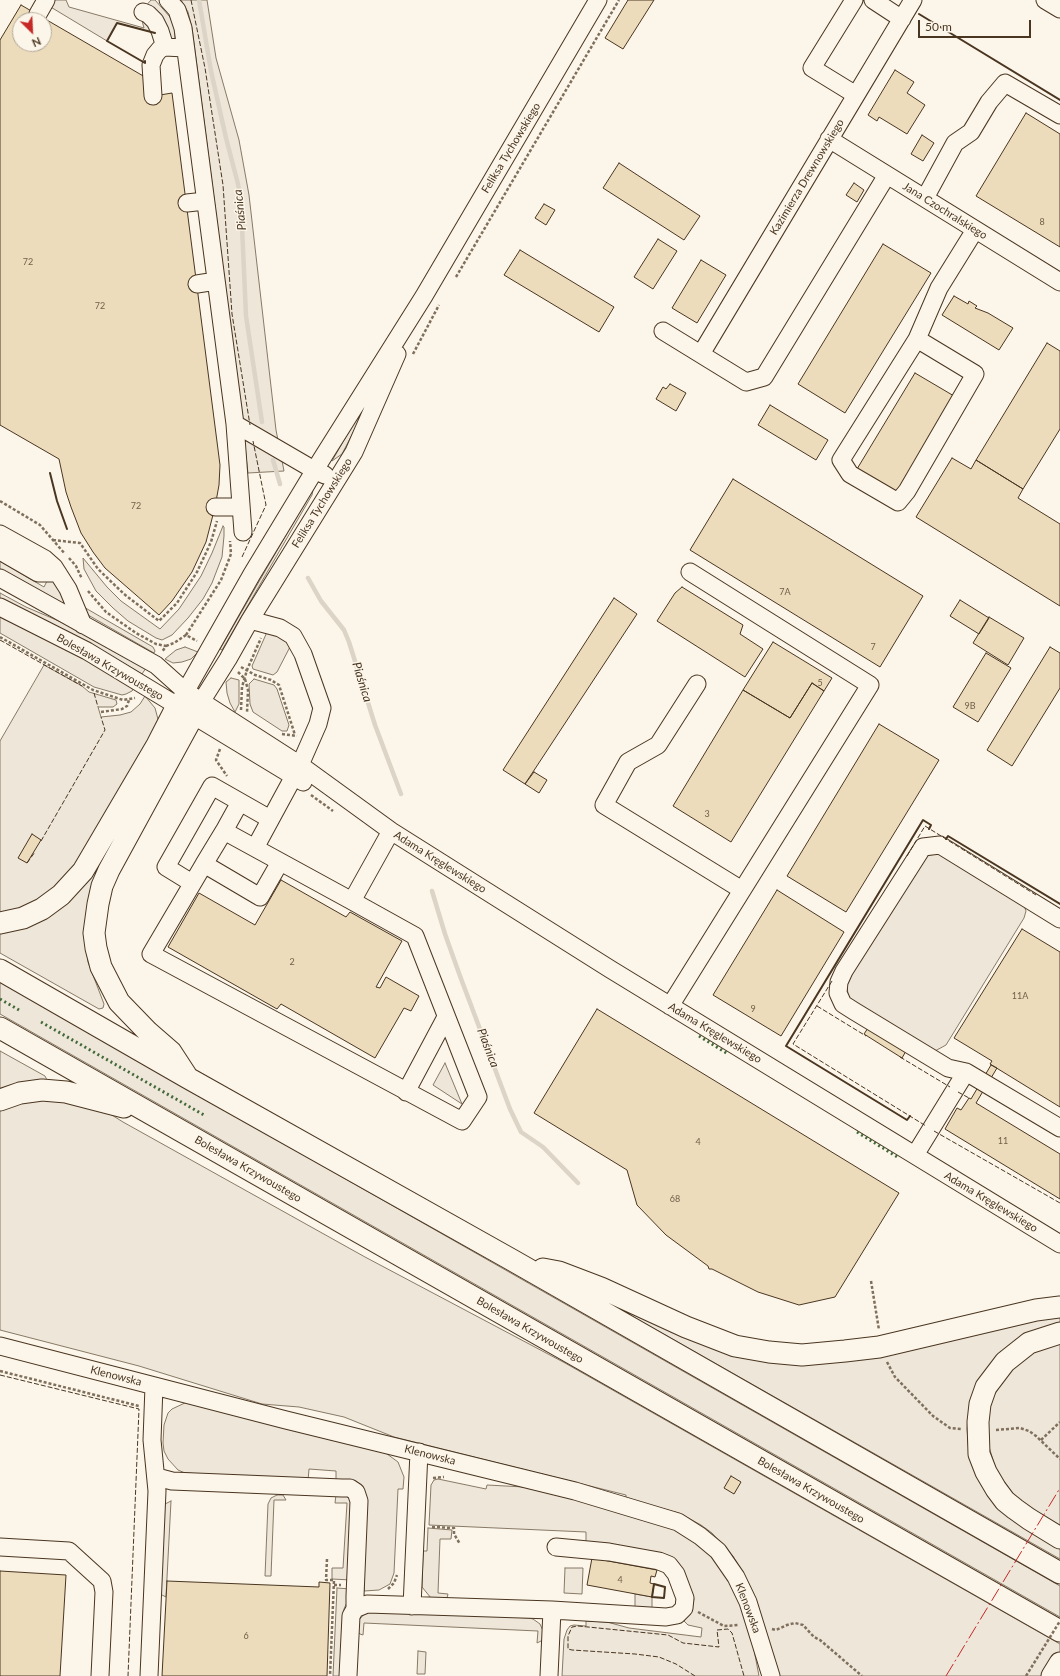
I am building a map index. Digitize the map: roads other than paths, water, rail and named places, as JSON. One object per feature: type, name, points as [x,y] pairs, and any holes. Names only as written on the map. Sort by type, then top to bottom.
[{"type":"main road","points":[[0,923],[22,918],[42,909],[61,896],[83,871],[157,745],[189,704]]},
{"type":"main road","points":[[188,1078],[171,1052],[148,1032],[118,1002],[101,967],[94,933],[102,886],[189,704]]},
{"type":"main road","points":[[0,970],[1060,1573]]},
{"type":"main road","name":"Bolesława Krzywoustego","points":[[0,1028],[1060,1631]]},
{"type":"main road","points":[[0,1100],[20,1093],[42,1090],[66,1092],[152,1114]]},
{"type":"main road","points":[[521,1265],[559,1272],[601,1288],[686,1327],[735,1346],[769,1352],[802,1355],[882,1346],[1036,1310],[1060,1307]]},
{"type":"main road","points":[[1060,1333],[1029,1343],[1005,1362],[986,1388],[980,1404],[978,1430],[980,1454],[986,1472],[1005,1500],[1029,1519],[1060,1538]]},
{"type":"main road","points":[[1052,1676],[1060,1663]]},
{"type":"street","points":[[168,0],[177,10],[183,28],[235,424],[241,507],[236,536]]},
{"type":"street","name":"Feliksa Tychowskiego","points":[[189,704],[209,648],[314,470],[424,296],[598,0]]},
{"type":"street","points":[[854,0],[812,68],[856,95]]},
{"type":"street","points":[[873,0],[902,19]]},
{"type":"street","name":"Kazimierza Drewnowskiego","points":[[701,354],[913,0]]},
{"type":"street","points":[[1045,0],[1060,9]]},
{"type":"street","points":[[143,12],[148,14],[155,21],[160,31],[164,47]]},
{"type":"street","points":[[153,96],[151,65],[154,55],[164,47],[185,48]]},
{"type":"street","points":[[925,198],[954,143],[971,132],[989,102],[1005,84],[1060,115]]},
{"type":"street","name":"Jana Czochralskiego","points":[[829,139],[1060,282]]},
{"type":"street","points":[[663,330],[746,382],[764,377],[887,175]]},
{"type":"street","points":[[187,203],[206,201]]},
{"type":"street","points":[[918,339],[975,374],[907,491],[898,502],[850,474],[841,460],[918,339],[939,288],[975,230]]},
{"type":"street","points":[[197,284],[216,281]]},
{"type":"street","name":"Feliksa Tychowskiego","points":[[189,704],[235,663],[250,620],[354,452],[424,296]]},
{"type":"street","points":[[235,424],[314,470],[337,479]]},
{"type":"street","points":[[218,515],[241,507]]},
{"type":"street","points":[[0,534],[45,559],[54,567],[68,589],[83,625]]},
{"type":"street","points":[[0,552],[38,573],[58,573]]},
{"type":"street","points":[[670,1006],[870,685],[690,572]]},
{"type":"street","name":"Bolesława Krzywoustego","points":[[0,578],[156,665],[189,704]]},
{"type":"street","name":"Bolesława Krzywoustego","points":[[0,607],[77,646],[143,685],[189,704]]},
{"type":"street","points":[[250,620],[280,628],[293,636],[303,654],[322,708],[318,724],[295,775],[255,848]]},
{"type":"street","points":[[697,684],[658,745],[628,762],[604,805],[742,890]]},
{"type":"street","name":"Adama Kręglewskiego","points":[[189,704],[230,729],[295,775],[372,818],[670,1006],[1060,1244]]},
{"type":"street","points":[[192,884],[166,867],[212,786],[270,819]]},
{"type":"street","points":[[224,831],[415,936],[478,1096],[462,1122],[151,954],[240,802]]},
{"type":"street","points":[[352,901],[391,831]]},
{"type":"street","points":[[1060,919],[940,846],[923,847],[844,971],[839,982],[838,993],[843,1004],[948,1068],[966,1072],[1060,1128]]},
{"type":"street","points":[[204,864],[260,897],[280,862]]},
{"type":"street","points":[[406,1092],[446,1017]]},
{"type":"street","points":[[915,1155],[966,1072]]},
{"type":"street","name":"Klenowska","points":[[0,1346],[575,1491],[678,1522],[700,1536],[718,1551],[736,1577],[748,1602],[771,1676]]},
{"type":"street","points":[[149,1676],[157,1477],[152,1440],[154,1386]]},
{"type":"street","points":[[412,1606],[419,1452]]},
{"type":"street","points":[[157,1477],[172,1481],[350,1488],[356,1492],[359,1501],[355,1609],[351,1616],[348,1676]]},
{"type":"street","points":[[0,1547],[69,1550],[102,1581],[104,1592],[100,1676]]},
{"type":"street","points":[[355,1609],[367,1604],[552,1610],[666,1617],[677,1615],[684,1608],[685,1598],[676,1574],[669,1565],[658,1561],[609,1552],[556,1547]]},
{"type":"street","points":[[549,1676],[552,1610]]},
{"type":"waterway","name":"Piaśnica","points":[[199,0],[211,71],[238,184],[241,204],[246,316],[262,422]]},
{"type":"waterway","name":"Piaśnica","points":[[273,460],[280,484]]},
{"type":"waterway","name":"Piaśnica","points":[[308,578],[321,601],[344,630],[375,725],[401,794]]},
{"type":"waterway","name":"Piaśnica","points":[[432,891],[460,976],[510,1109],[521,1132],[543,1147],[578,1183]]}]
